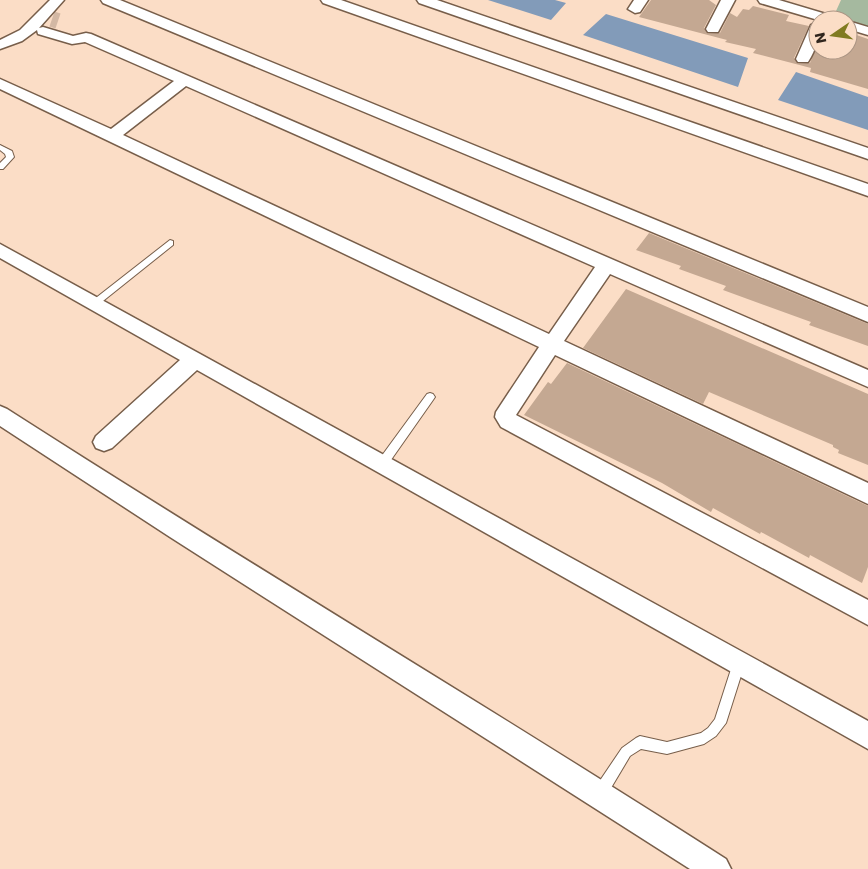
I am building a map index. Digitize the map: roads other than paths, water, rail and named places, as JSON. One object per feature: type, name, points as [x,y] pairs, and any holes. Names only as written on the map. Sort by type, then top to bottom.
[{"type":"street","points":[[0,45],[44,24],[58,0]]},
{"type":"street","points":[[108,0],[868,315]]},
{"type":"street","points":[[328,0],[868,190]]},
{"type":"street","points":[[424,0],[868,154]]},
{"type":"street","points":[[713,29],[728,0]]},
{"type":"street","points":[[765,0],[808,13]]},
{"type":"street","points":[[44,24],[72,40],[86,38],[868,379]]},
{"type":"street","points":[[803,59],[808,49]]},
{"type":"street","points":[[112,136],[184,81]]},
{"type":"street","points":[[0,83],[868,494]]},
{"type":"street","points":[[0,250],[868,736]]},
{"type":"street","points":[[606,265],[506,412],[505,417],[508,421],[868,613]]},
{"type":"street","points":[[104,442],[195,359]]},
{"type":"street","points":[[0,415],[99,481],[600,793],[716,869]]},
{"type":"lane","points":[[0,147],[9,152],[10,157],[0,167]]},
{"type":"lane","points":[[95,303],[170,243]]},
{"type":"lane","points":[[382,464],[430,397]]},
{"type":"lane","points":[[600,793],[626,752],[640,742],[667,748],[704,738],[712,732],[720,723],[739,663]]},
{"type":"water","points":[[488,0],[555,0],[566,3],[551,20]]},
{"type":"water","points":[[606,14],[748,58],[738,87],[583,35]]},
{"type":"water","points":[[796,72],[868,97],[868,130],[778,100]]},
{"type":"tunnel","points":[[52,19],[58,21]]}]
